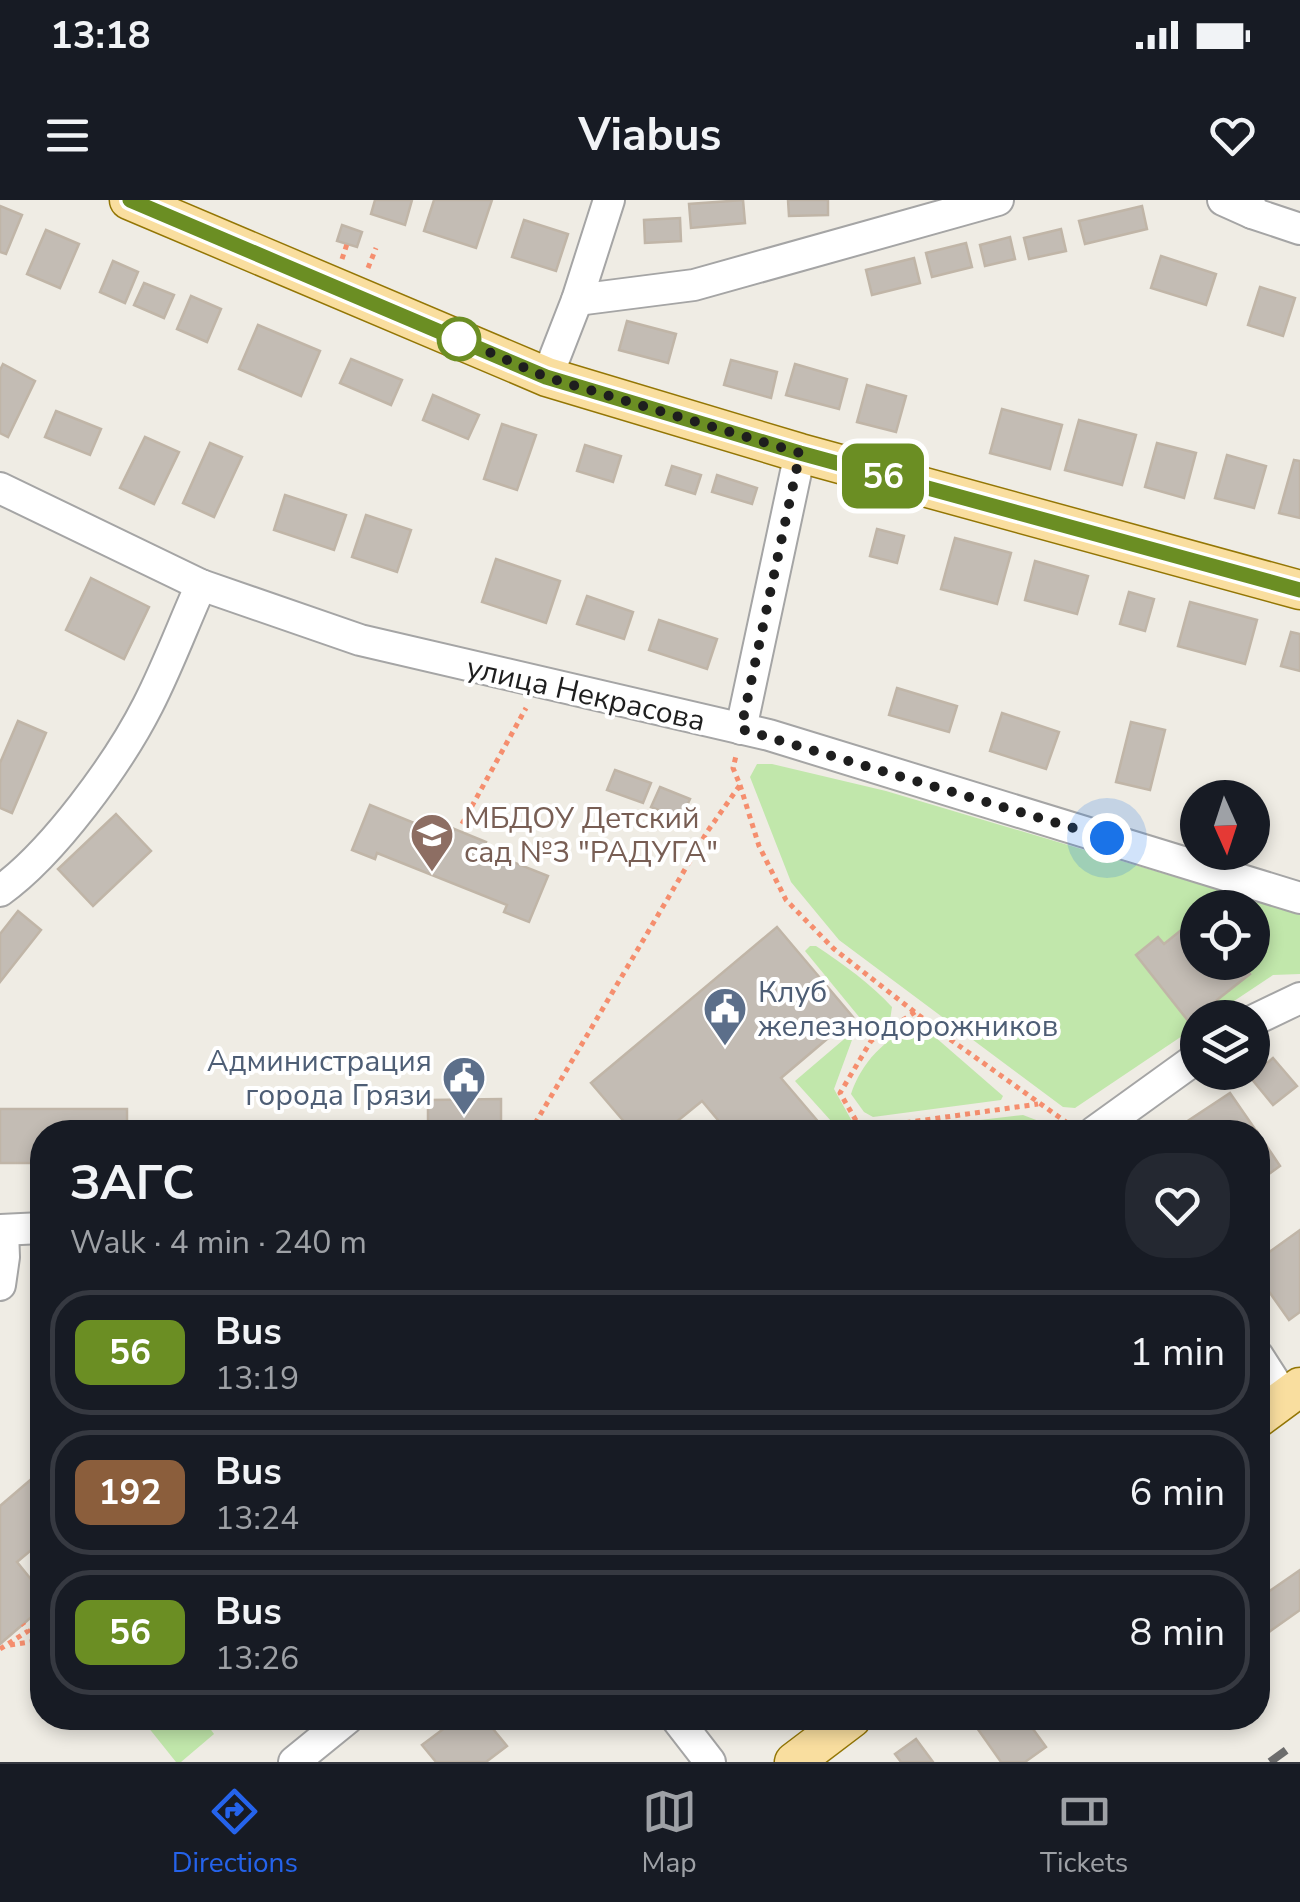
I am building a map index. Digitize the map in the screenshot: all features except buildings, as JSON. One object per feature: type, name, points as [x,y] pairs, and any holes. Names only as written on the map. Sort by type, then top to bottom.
[{"type":"main road","points":[[130,200],[546,377],[800,453],[1300,590]]},
{"type":"main road","points":[[794,1762],[836,1730]]},
{"type":"street","points":[[546,377],[577,300],[609,200]]},
{"type":"street","points":[[577,300],[694,286],[998,200]]},
{"type":"street","points":[[1223,200],[1300,229]]},
{"type":"street","points":[[731,727],[800,453]]},
{"type":"street","name":"улица Некрасова","points":[[0,488],[200,585],[360,640],[731,727],[1300,898]]},
{"type":"street","points":[[0,891],[24,873],[88,798],[147,707],[200,585]]},
{"type":"street","points":[[1270,1012],[1300,998]]},
{"type":"street","points":[[1093,1120],[1180,1068]]},
{"type":"street","points":[[0,1285],[2,1230],[30,1229]]},
{"type":"street","points":[[294,1762],[333,1730]]},
{"type":"street","points":[[685,1730],[710,1762]]},
{"type":"path","points":[[367,272],[376,248]]},
{"type":"path","points":[[462,824],[539,683]]},
{"type":"path","points":[[731,727],[733,768],[759,846],[786,900],[834,949],[1067,1120]]},
{"type":"path","points":[[537,1120],[707,832],[740,786]]},
{"type":"path","points":[[855,1120],[840,1093],[871,1041],[915,1012]]},
{"type":"path","points":[[934,1120],[1041,1104]]},
{"type":"path","points":[[3,1648],[26,1628],[30,1633]]},
{"type":"path","points":[[3,1648],[30,1644]]},
{"type":"green space","points":[[757,764],[772,764],[886,791],[1219,890],[1180,890],[1180,980],[1266,980],[1236,1000],[1180,1000],[1180,1037],[1075,1108],[1063,1107],[839,940],[791,882],[750,777]]},
{"type":"green space","points":[[1270,905],[1300,914],[1300,974],[1270,977]]},
{"type":"green space","points":[[816,946],[875,990],[892,1007],[890,1020],[869,1029],[805,951]]},
{"type":"green space","points":[[916,1028],[927,1030],[1003,1096],[1001,1100],[873,1117],[864,1112],[851,1094],[861,1072],[885,1044]]},
{"type":"green space","points":[[856,1029],[834,1089],[851,1120],[830,1120],[795,1081]]},
{"type":"green space","points":[[1023,1115],[1036,1120],[980,1120]]},
{"type":"green space","points":[[150,1730],[211,1730],[214,1734],[176,1762]]},
{"type":"railway","points":[[1270,1762],[1300,1740]]},
{"type":"bus line","name":"56","points":[[130,200],[546,377],[800,453],[1300,590]]},
{"type":"place","name":"МБДОУ Детский сад №3 \"РАДУГА\"","points":[[432,873]]},
{"type":"place","name":"Клуб железнодорожников","points":[[725,1047]]},
{"type":"place","name":"Администрация города Грязи","points":[[464,1116]]},
{"type":"route","points":[[459,339],[450,335],[546,377],[800,453],[741,729],[1107,838]]}]
